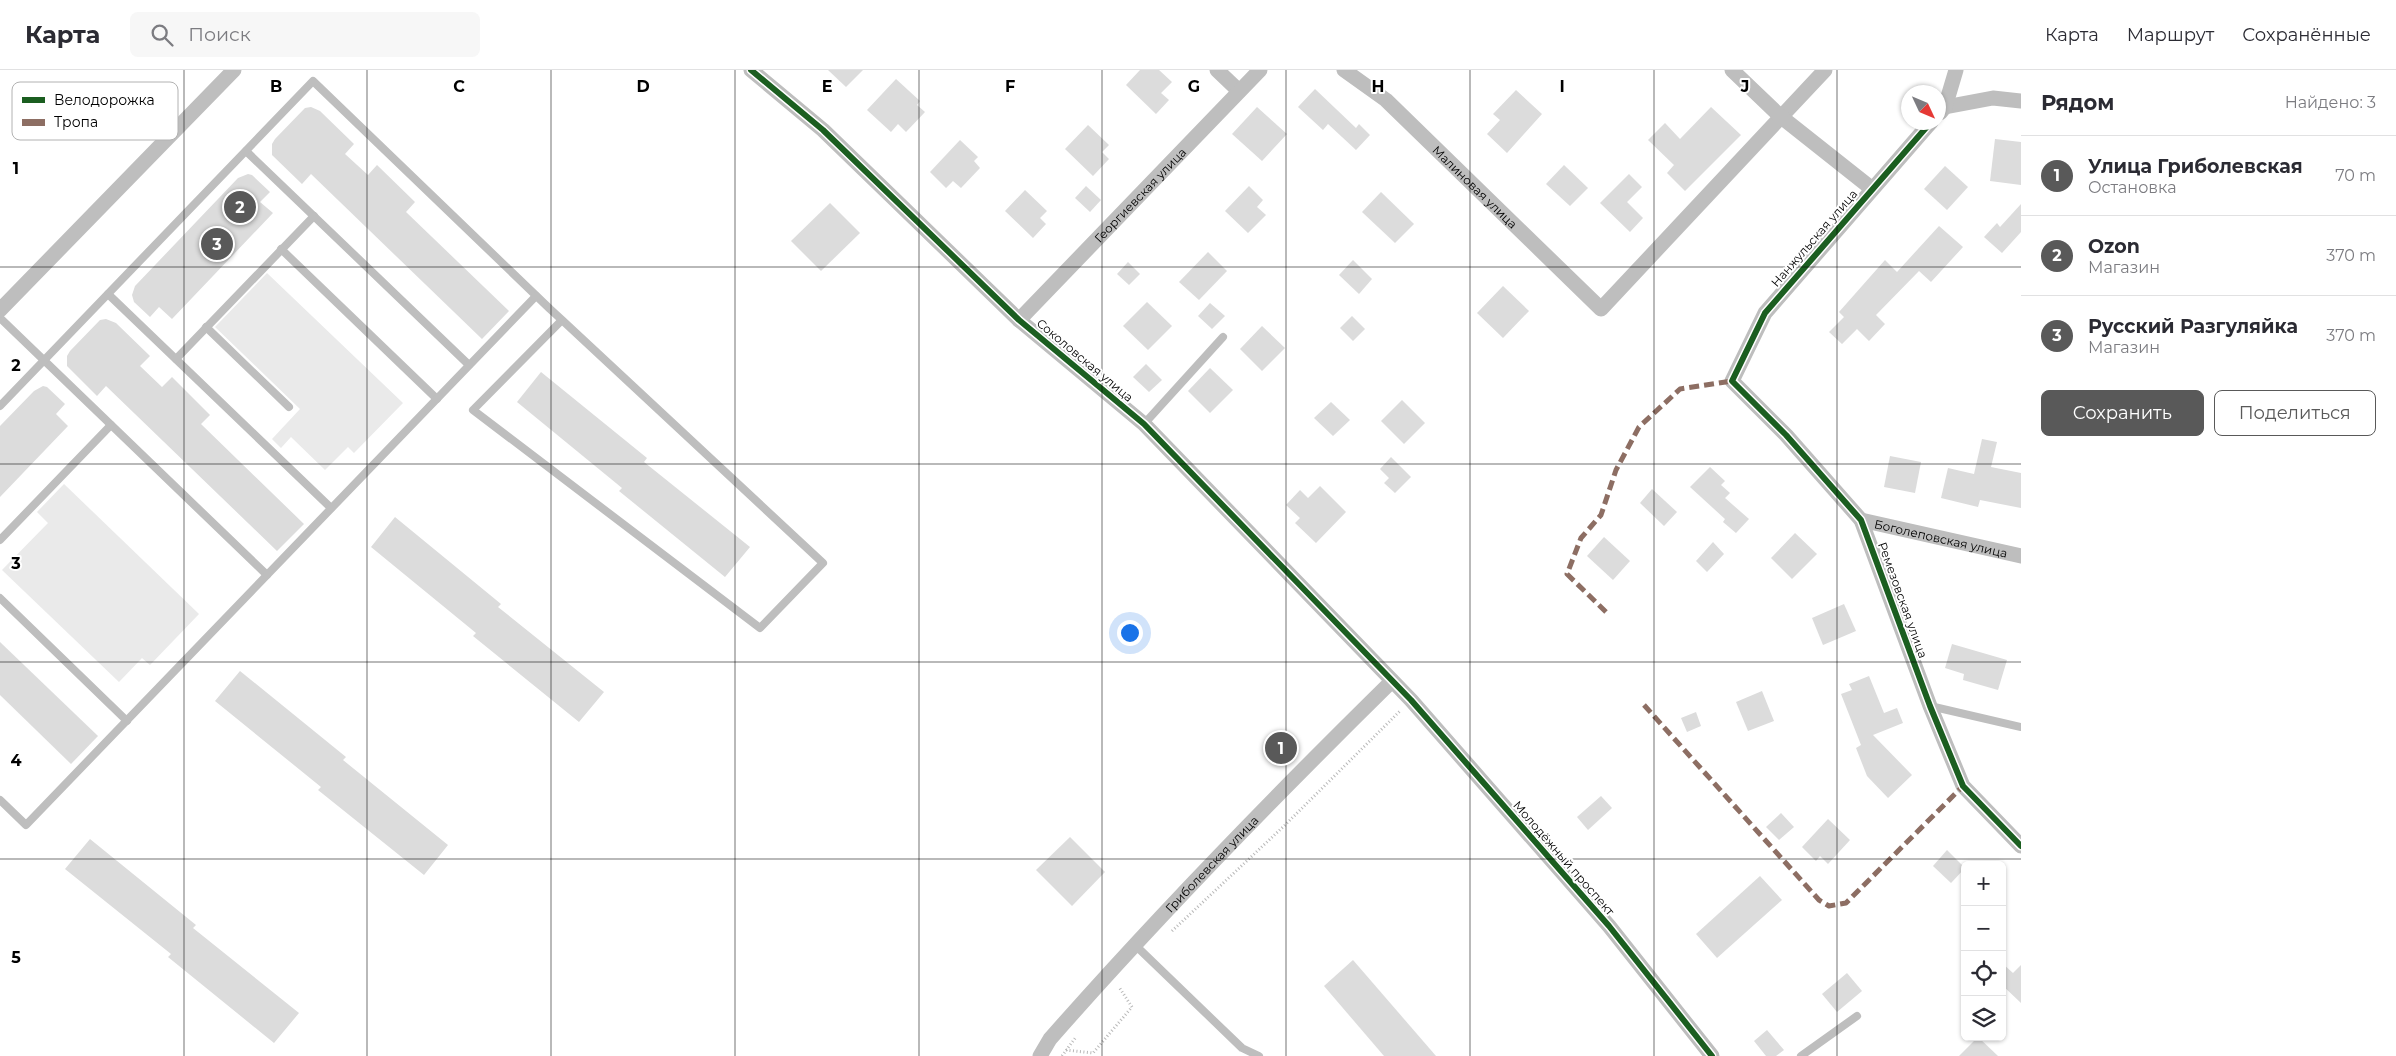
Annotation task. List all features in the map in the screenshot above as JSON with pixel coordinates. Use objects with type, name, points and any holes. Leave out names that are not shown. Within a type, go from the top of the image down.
[{"type":"street","points":[[178,127],[234,70]]},
{"type":"street","name":"Соколовская улица","points":[[751,70],[823,130],[1019,320],[1144,424],[1392,681]]},
{"type":"street","points":[[1217,70],[1239,91]]},
{"type":"street","name":"Георгиевская улица","points":[[1019,320],[1260,70]]},
{"type":"street","name":"Малиновая улица","points":[[1344,70],[1386,100],[1601,309],[1780,116]]},
{"type":"street","points":[[1732,70],[1780,116],[1872,188]]},
{"type":"street","points":[[1780,116],[1825,70]]},
{"type":"street","points":[[1946,99],[1956,70]]},
{"type":"street","points":[[1946,110],[1994,98],[2021,101]]},
{"type":"street","name":"Нанжульская улица","points":[[1732,381],[1765,313],[1924,130]]},
{"type":"street","points":[[0,310],[166,140]]},
{"type":"street","name":"Ремезовская улица","points":[[1732,381],[1786,435],[1861,520],[1930,706],[1964,786],[2021,846]]},
{"type":"street","name":"Боголеповская улица","points":[[1861,520],[2021,556]]},
{"type":"street","name":"Молодёжный проспект","points":[[1392,681],[1411,700],[1609,926],[1712,1056]]},
{"type":"street","name":"Гриболевская улица","points":[[1040,1056],[1050,1039],[1134,944],[1304,766],[1392,681]]},
{"type":"lane","points":[[0,406],[313,81],[536,296],[562,320],[823,563],[760,628],[473,410],[562,320]]},
{"type":"lane","points":[[246,151],[469,365]]},
{"type":"lane","points":[[176,359],[314,216]]},
{"type":"lane","points":[[282,249],[437,398]]},
{"type":"lane","points":[[108,294],[331,508]]},
{"type":"lane","points":[[0,800],[26,825],[536,296]]},
{"type":"lane","points":[[0,318],[267,575]]},
{"type":"lane","points":[[206,327],[289,406]]},
{"type":"lane","points":[[1144,424],[1224,337]]},
{"type":"lane","points":[[0,540],[111,425]]},
{"type":"lane","points":[[0,598],[127,720]]},
{"type":"lane","points":[[1930,706],[2021,727]]},
{"type":"lane","points":[[1134,944],[1242,1048],[1259,1056]]},
{"type":"lane","points":[[1801,1056],[1857,1016]]},
{"type":"path","points":[[1168,935],[1283,827],[1411,700]]},
{"type":"path","points":[[1113,993],[1124,980]]},
{"type":"path","points":[[1066,1050],[1093,1053],[1132,1007],[1118,986]]},
{"type":"path","points":[[1062,1056],[1077,1035]]},
{"type":"shaded area","points":[[267,273],[403,403],[354,453],[348,447],[325,470],[291,437],[281,448],[272,439],[300,409],[215,327]]},
{"type":"shaded area","points":[[64,484],[199,614],[150,665],[142,658],[119,682],[2,570],[48,523],[37,512]]},
{"type":"building","points":[[828,70],[863,70],[846,87]]},
{"type":"building","points":[[1140,70],[1159,70],[1172,82],[1161,93],[1169,100],[1156,114],[1126,85]]},
{"type":"building","points":[[896,79],[920,101],[917,105],[925,112],[906,132],[898,124],[891,132],[867,110]]},
{"type":"building","points":[[1315,89],[1356,128],[1359,124],[1370,135],[1356,150],[1328,124],[1323,130],[1298,107]]},
{"type":"building","points":[[1516,90],[1542,114],[1507,153],[1487,134],[1500,120],[1493,114]]},
{"type":"building","points":[[311,107],[320,111],[354,144],[345,154],[368,175],[377,165],[415,202],[406,212],[509,311],[482,339],[311,174],[302,184],[272,155],[272,144],[275,139],[305,108]]},
{"type":"building","points":[[1257,107],[1287,134],[1262,161],[1232,134]]},
{"type":"building","points":[[1711,107],[1741,135],[1685,191],[1667,173],[1674,165],[1648,140],[1665,123],[1680,139]]},
{"type":"building","points":[[1088,125],[1109,145],[1102,152],[1109,159],[1093,176],[1065,149]]},
{"type":"building","points":[[1995,139],[2021,142],[2021,185],[1990,181]]},
{"type":"building","points":[[960,140],[978,157],[974,161],[980,168],[961,188],[953,181],[946,188],[930,172]]},
{"type":"building","points":[[1564,165],[1588,188],[1570,206],[1546,184]]},
{"type":"building","points":[[1945,166],[1968,187],[1947,210],[1924,189]]},
{"type":"building","points":[[248,174],[252,175],[270,192],[260,202],[273,213],[172,319],[159,307],[150,317],[134,302],[132,295],[135,286],[238,178]]},
{"type":"building","points":[[1629,174],[1642,187],[1627,202],[1643,218],[1630,232],[1600,203]]},
{"type":"building","points":[[1086,186],[1101,200],[1090,212],[1075,198]]},
{"type":"building","points":[[1249,186],[1263,200],[1257,207],[1266,215],[1248,233],[1225,211]]},
{"type":"building","points":[[1025,190],[1047,211],[1040,218],[1046,224],[1033,238],[1005,211]]},
{"type":"building","points":[[1381,192],[1414,224],[1395,243],[1362,212]]},
{"type":"building","points":[[830,203],[860,233],[821,271],[791,241]]},
{"type":"building","points":[[2021,204],[2021,232],[2002,253],[1984,237],[1997,223],[2000,227]]},
{"type":"building","points":[[1939,226],[1963,247],[1931,282],[1919,271],[1876,315],[1885,324],[1869,341],[1857,329],[1842,344],[1829,332],[1844,317],[1839,312],[1885,260],[1897,272]]},
{"type":"building","points":[[1208,252],[1227,271],[1199,300],[1179,282]]},
{"type":"building","points":[[1353,260],[1372,279],[1359,294],[1339,275]]},
{"type":"building","points":[[1128,262],[1140,274],[1129,285],[1117,274]]},
{"type":"building","points":[[1503,286],[1529,311],[1503,338],[1477,313]]},
{"type":"building","points":[[1147,302],[1172,326],[1148,350],[1123,326]]},
{"type":"building","points":[[1210,303],[1225,316],[1212,329],[1198,316]]},
{"type":"building","points":[[1352,316],[1365,329],[1353,341],[1340,328]]},
{"type":"building","points":[[106,319],[116,323],[150,356],[140,366],[162,387],[172,377],[210,415],[201,424],[304,524],[277,551],[106,386],[97,396],[67,366],[67,356],[70,351],[100,320]]},
{"type":"building","points":[[1262,326],[1285,348],[1262,371],[1240,349]]},
{"type":"building","points":[[1146,364],[1162,380],[1149,392],[1133,377]]},
{"type":"building","points":[[1210,368],[1233,390],[1210,413],[1188,391]]},
{"type":"building","points":[[541,372],[647,458],[644,462],[750,547],[725,577],[619,491],[622,488],[517,402]]},
{"type":"building","points":[[43,386],[47,387],[65,404],[56,414],[68,426],[0,497],[0,426],[34,391]]},
{"type":"building","points":[[1402,400],[1425,423],[1404,444],[1381,421]]},
{"type":"building","points":[[1331,402],[1350,420],[1333,436],[1314,418]]},
{"type":"building","points":[[1982,439],[1997,442],[1991,467],[2021,473],[2021,508],[1980,500],[1978,507],[1941,498],[1948,468],[1974,474]]},
{"type":"building","points":[[1890,456],[1921,462],[1915,493],[1884,487]]},
{"type":"building","points":[[1391,457],[1411,477],[1395,493],[1384,483],[1389,478],[1380,469]]},
{"type":"building","points":[[1710,467],[1725,481],[1721,485],[1730,493],[1725,498],[1749,519],[1736,533],[1723,522],[1725,519],[1690,487]]},
{"type":"building","points":[[1320,486],[1346,512],[1316,543],[1295,523],[1300,518],[1286,505],[1300,490],[1308,498]]},
{"type":"building","points":[[1652,489],[1677,512],[1664,526],[1640,503]]},
{"type":"building","points":[[395,517],[501,604],[498,607],[604,692],[579,722],[473,636],[476,633],[371,547]]},
{"type":"building","points":[[1795,533],[1817,554],[1792,579],[1771,558]]},
{"type":"building","points":[[1604,537],[1630,561],[1613,580],[1587,556]]},
{"type":"building","points":[[1713,542],[1724,554],[1707,572],[1696,561]]},
{"type":"building","points":[[1844,604],[1856,631],[1823,645],[1812,618]]},
{"type":"building","points":[[0,642],[98,736],[71,764],[0,695]]},
{"type":"building","points":[[1952,644],[2007,660],[1998,690],[1963,680],[1964,674],[1945,668]]},
{"type":"building","points":[[240,671],[346,757],[343,760],[448,845],[424,875],[318,790],[321,787],[215,701]]},
{"type":"building","points":[[1869,676],[1884,713],[1897,708],[1903,723],[1873,735],[1912,775],[1888,798],[1867,776],[1856,748],[1861,745],[1841,694],[1852,690],[1849,684]]},
{"type":"building","points":[[1762,691],[1774,721],[1748,731],[1736,702]]},
{"type":"building","points":[[1696,712],[1701,726],[1687,732],[1681,718]]},
{"type":"building","points":[[1601,796],[1612,808],[1588,830],[1577,817]]},
{"type":"building","points":[[1781,813],[1794,827],[1779,840],[1766,827]]},
{"type":"building","points":[[1828,819],[1850,840],[1828,864],[1820,856],[1816,861],[1802,847]]},
{"type":"building","points":[[1070,837],[1105,872],[1072,906],[1036,870]]},
{"type":"building","points":[[90,839],[196,925],[193,928],[299,1013],[274,1043],[168,957],[171,954],[65,869]]},
{"type":"building","points":[[1947,850],[1961,864],[1961,872],[1951,883],[1933,866]]},
{"type":"building","points":[[1760,876],[1782,900],[1717,958],[1696,934]]},
{"type":"building","points":[[1353,960],[1436,1056],[1384,1056],[1324,986]]},
{"type":"building","points":[[2021,965],[2021,1003],[2006,989],[2006,967],[2013,973]]},
{"type":"building","points":[[1847,973],[1862,991],[1837,1012],[1822,994]]},
{"type":"building","points":[[1767,1030],[1784,1050],[1776,1056],[1766,1056],[1754,1041]]},
{"type":"building","points":[[1974,1041],[1982,1041],[1998,1056],[1959,1056]]},
{"type":"marked path","points":[[1606,612],[1567,574],[1581,538],[1601,515],[1616,470],[1639,427],[1680,389],[1732,381]]},
{"type":"marked path","points":[[1644,705],[1819,900],[1829,906],[1846,903],[1963,786]]},
{"type":"cycle path","points":[[751,70],[823,130],[1019,320],[1144,424],[1411,700],[1609,926],[1712,1056]]},
{"type":"cycle path","points":[[1924,130],[1765,313],[1732,381],[1786,435],[1861,520],[1930,706],[1963,786],[2021,846]]},
{"type":"place","name":"Ozon","points":[[240,207]]},
{"type":"place","name":"Русский Разгуляйка","points":[[217,244]]},
{"type":"place","name":"Улица Гриболевская","points":[[1281,748]]}]
